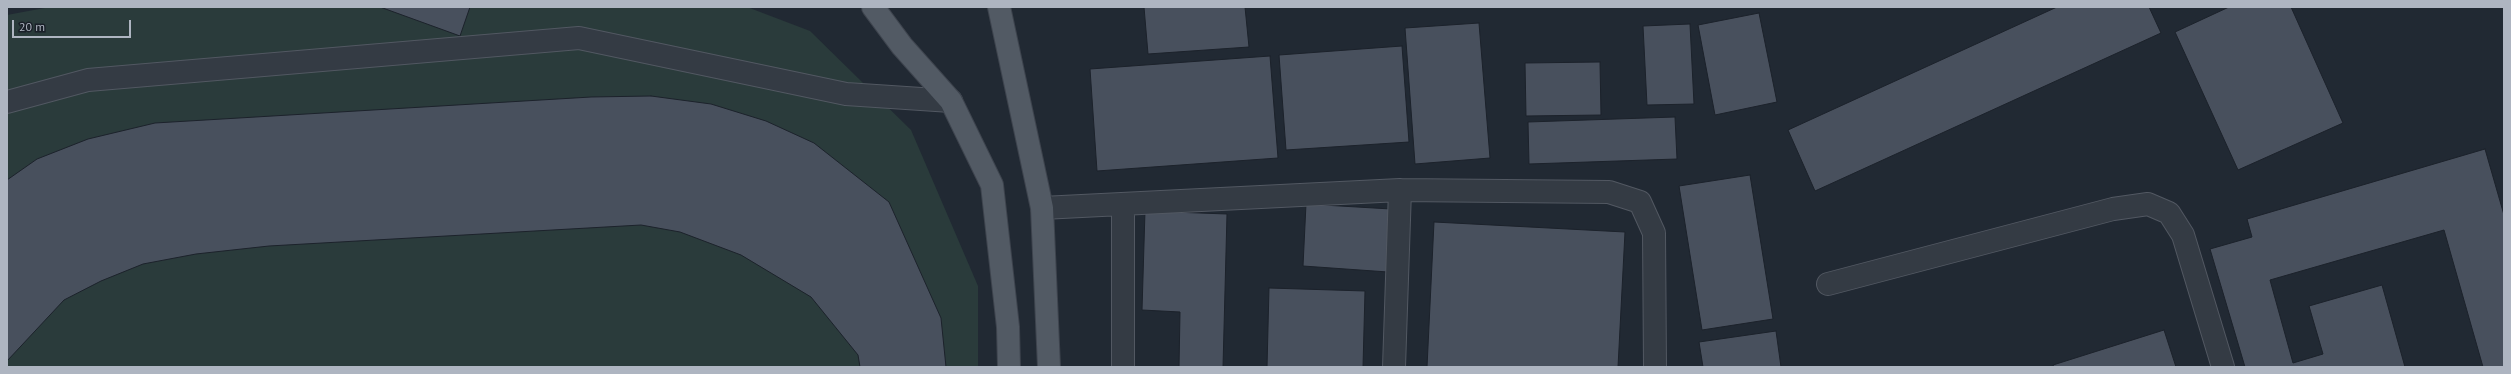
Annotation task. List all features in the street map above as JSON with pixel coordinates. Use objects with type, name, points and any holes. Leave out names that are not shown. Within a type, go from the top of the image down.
[{"type":"main road","points":[[873,7],[902,46],[951,101],[992,185],[1008,327],[1009,367]]},
{"type":"main road","points":[[999,7],[1042,208],[1048,367]]},
{"type":"street","points":[[7,102],[88,80],[579,38],[846,94],[951,101]]},
{"type":"street","points":[[1042,208],[1400,190],[1609,192],[1640,202],[1654,233],[1655,367]]},
{"type":"street","points":[[1394,367],[1400,190]]},
{"type":"street","points":[[1828,284],[2113,209],[2148,204],[2169,214],[2183,235],[2223,367]]},
{"type":"street","points":[[1123,205],[1123,367]]},
{"type":"shaded area","points":[[50,7],[747,7],[810,31],[911,130],[978,286],[978,367],[7,367],[7,15]]},
{"type":"building","points":[[380,7],[470,7],[460,36]]},
{"type":"building","points":[[1144,7],[1245,7],[1249,47],[1148,54]]},
{"type":"building","points":[[2057,7],[2149,7],[2161,33],[1815,191],[1788,130]]},
{"type":"building","points":[[2229,7],[2291,7],[2343,123],[2238,170],[2175,32]]},
{"type":"building","points":[[1759,13],[1777,102],[1715,115],[1698,25]]},
{"type":"building","points":[[1479,23],[1490,158],[1415,164],[1405,28]]},
{"type":"building","points":[[1690,24],[1694,104],[1647,105],[1643,26]]},
{"type":"building","points":[[1402,46],[1409,142],[1286,150],[1279,55]]},
{"type":"building","points":[[1270,56],[1278,158],[1097,171],[1090,69]]},
{"type":"building","points":[[1600,62],[1601,115],[1526,116],[1525,63]]},
{"type":"building","points":[[651,96],[711,104],[766,121],[814,143],[889,202],[941,318],[946,367],[860,367],[858,355],[811,297],[741,255],[680,232],[641,225],[269,246],[196,254],[143,264],[101,281],[64,300],[7,361],[7,180],[37,159],[88,139],[155,123],[591,97]]},
{"type":"building","points":[[1675,117],[1677,159],[1529,164],[1528,122]]},
{"type":"building","points":[[2485,149],[2504,215],[2504,367],[2483,367],[2444,230],[2270,280],[2293,363],[2323,354],[2309,306],[2382,285],[2405,367],[2245,367],[2210,249],[2252,237],[2247,219]]},
{"type":"building","points":[[1750,175],[1773,319],[1702,330],[1679,186]]},
{"type":"building","points":[[1306,204],[1391,209],[1388,272],[1303,266]]},
{"type":"building","points":[[1145,211],[1227,214],[1223,367],[1179,367],[1180,312],[1142,310]]},
{"type":"building","points":[[1434,222],[1625,232],[1618,367],[1427,367]]},
{"type":"building","points":[[1269,288],[1365,291],[1363,367],[1267,367]]},
{"type":"building","points":[[2164,330],[2176,367],[2054,367],[2053,365]]},
{"type":"building","points":[[1776,331],[1781,367],[1703,367],[1699,342]]}]
